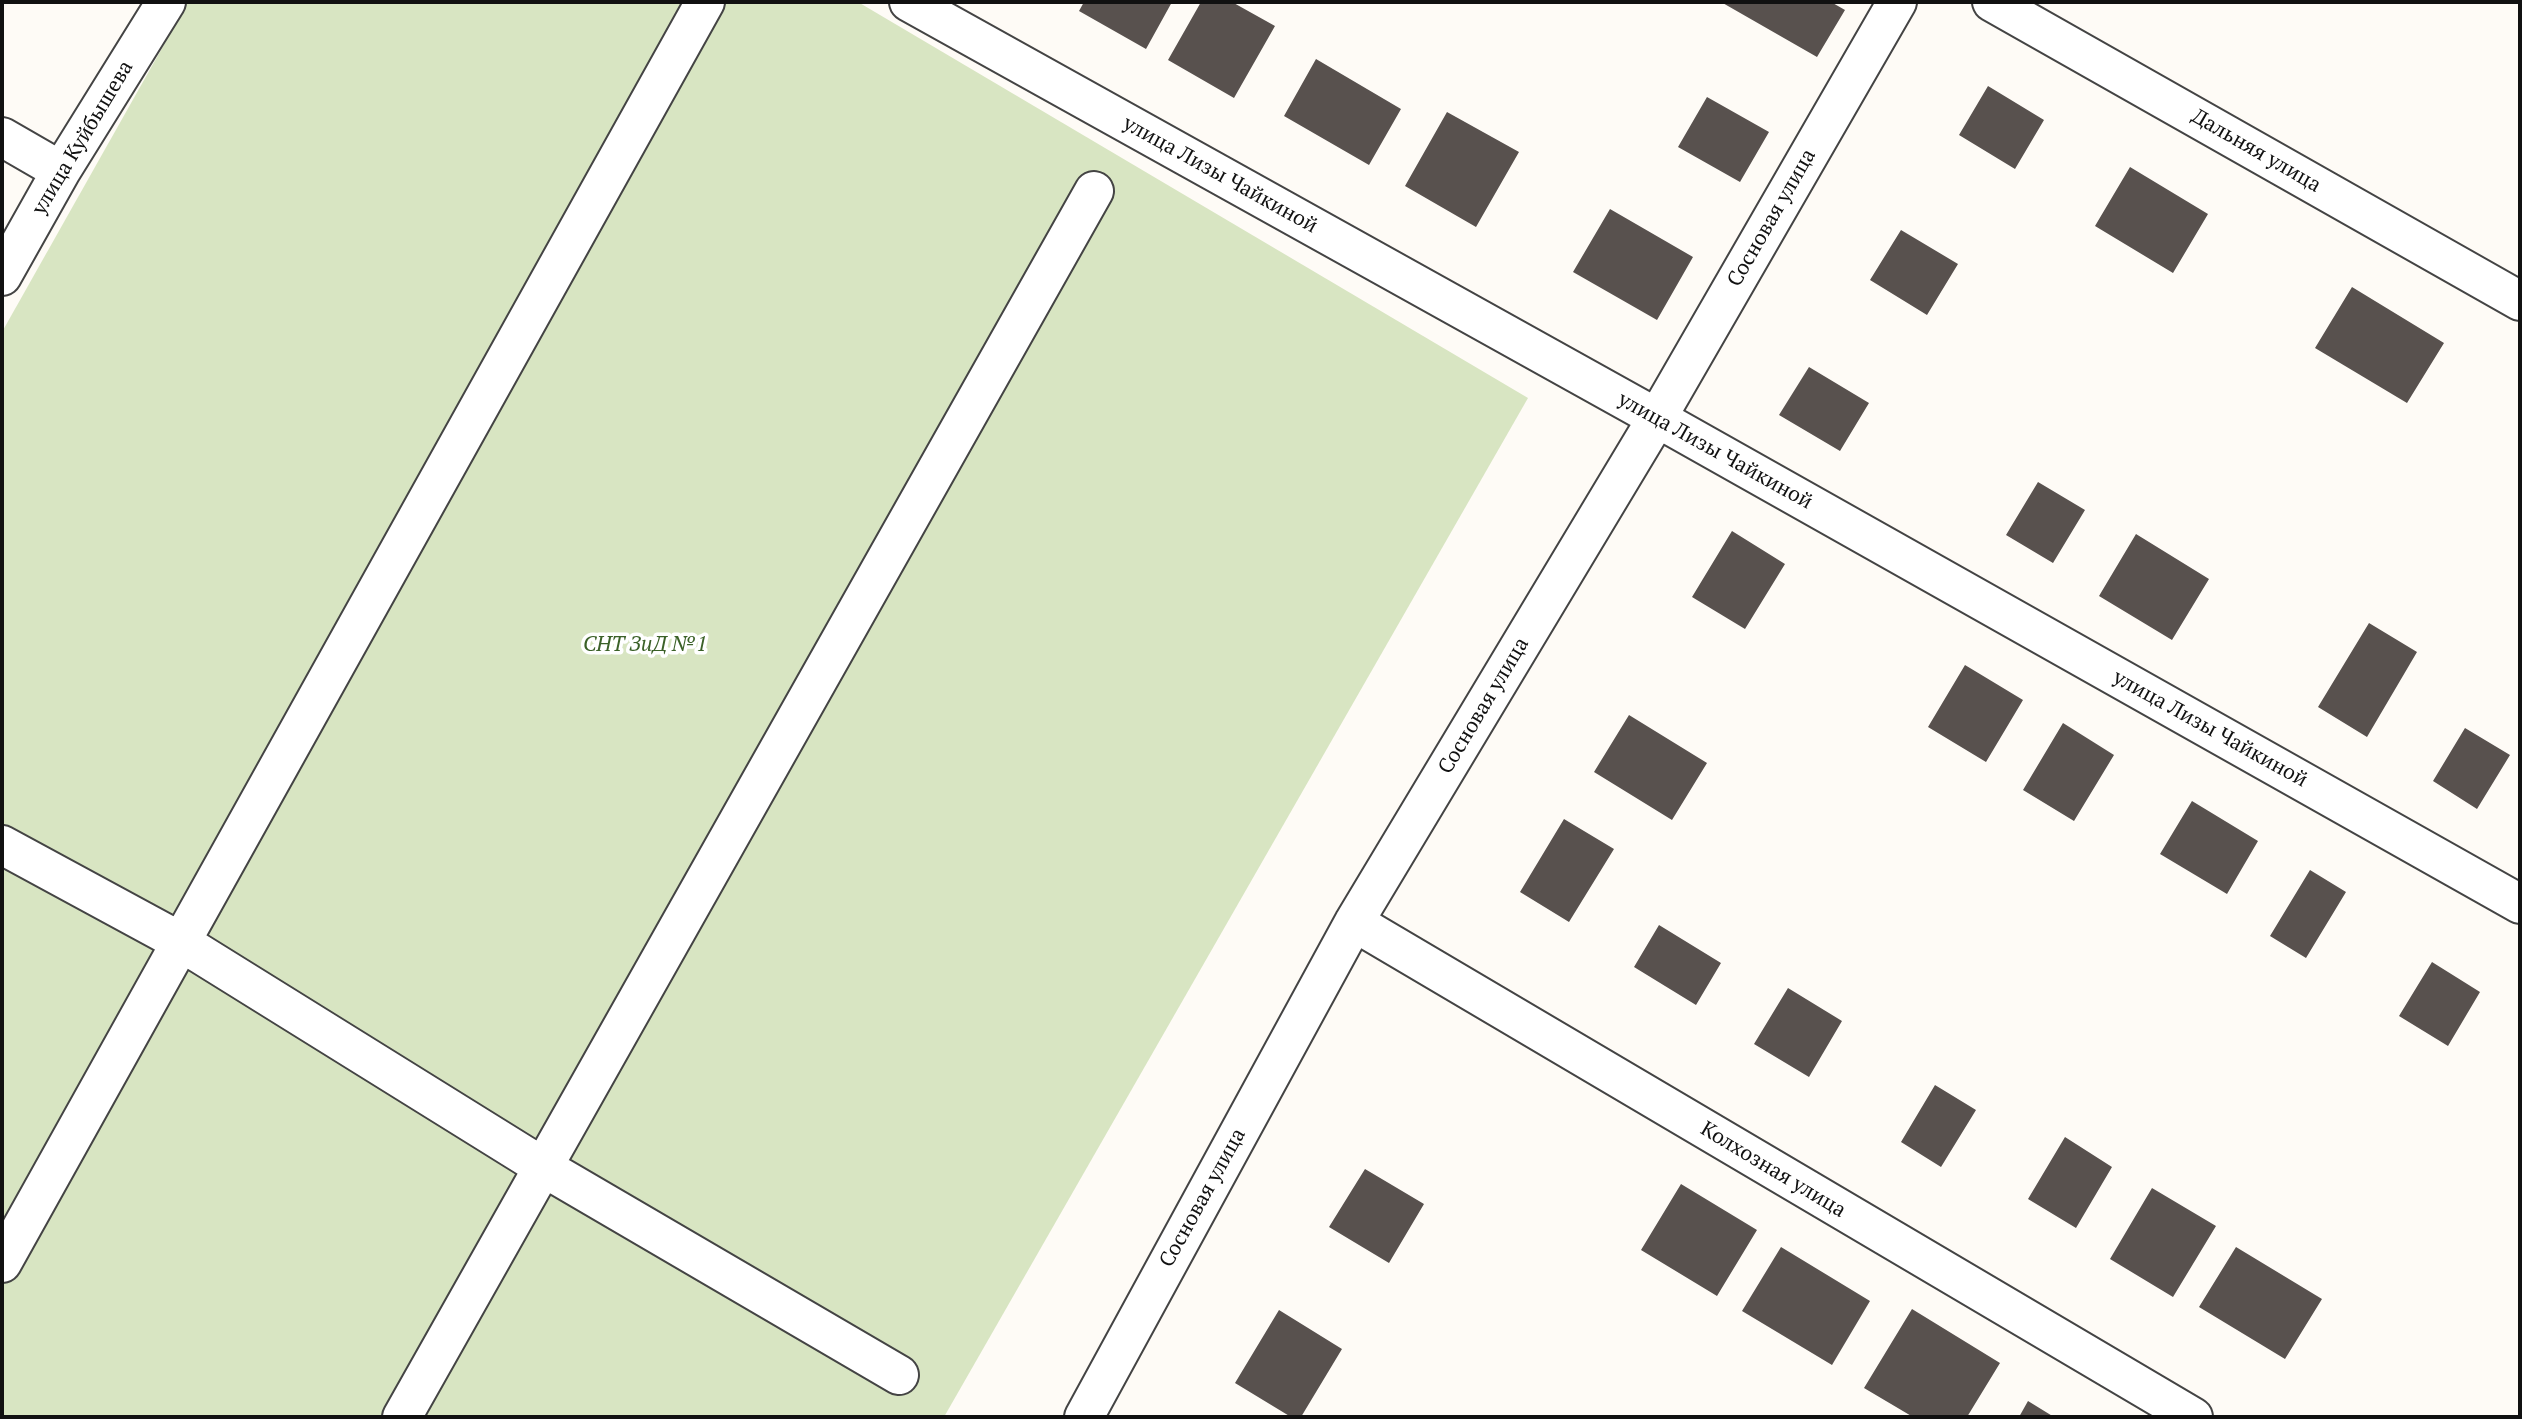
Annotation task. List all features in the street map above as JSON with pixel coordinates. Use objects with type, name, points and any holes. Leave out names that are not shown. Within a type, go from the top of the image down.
[{"type":"street","name":"улица Куйбышева","points":[[2,276],[61,171],[166,2]]},
{"type":"street","points":[[2,1263],[705,2]]},
{"type":"street","name":"улица Лизы Чайкиной","points":[[909,2],[1657,418],[2520,904]]},
{"type":"street","name":"Сосновая улица","points":[[1084,1417],[1354,922],[1657,418],[1897,2]]},
{"type":"street","name":"Дальняя улица","points":[[1992,2],[2520,301]]},
{"type":"street","points":[[2,137],[61,171]]},
{"type":"street","points":[[402,1417],[1094,191]]},
{"type":"street","points":[[2,845],[181,942],[543,1167],[899,1375]]},
{"type":"street","name":"Колхозная улица","points":[[1354,922],[2193,1417]]},
{"type":"green space","name":"СНТ ЗиД №1","points":[[188,2],[858,2],[1528,398],[944,1417],[2,1417],[2,332]]},
{"type":"building","points":[[1084,2],[1172,2],[1146,49],[1079,11]]},
{"type":"building","points":[[1201,2],[1232,2],[1275,26],[1234,98],[1168,60]]},
{"type":"building","points":[[1721,2],[1831,2],[1845,10],[1817,57]]},
{"type":"building","points":[[1316,59],[1401,109],[1369,165],[1284,116]]},
{"type":"building","points":[[1988,86],[2044,120],[2015,169],[1959,135]]},
{"type":"building","points":[[1707,97],[1769,132],[1740,182],[1678,147]]},
{"type":"building","points":[[1447,112],[1519,152],[1476,227],[1405,186]]},
{"type":"building","points":[[2130,167],[2208,214],[2173,273],[2095,226]]},
{"type":"building","points":[[1610,209],[1693,257],[1657,320],[1573,272]]},
{"type":"building","points":[[1901,230],[1958,264],[1927,315],[1870,280]]},
{"type":"building","points":[[2352,287],[2444,343],[2407,403],[2315,348]]},
{"type":"building","points":[[1809,367],[1869,403],[1840,451],[1779,415]]},
{"type":"building","points":[[2038,482],[2085,510],[2053,563],[2006,535]]},
{"type":"building","points":[[1732,531],[1785,564],[1745,629],[1692,597]]},
{"type":"building","points":[[2136,534],[2209,579],[2172,640],[2099,596]]},
{"type":"building","points":[[2369,623],[2417,652],[2367,737],[2318,707]]},
{"type":"building","points":[[1965,665],[2023,700],[1986,762],[1928,727]]},
{"type":"building","points":[[1629,715],[1707,763],[1672,820],[1594,772]]},
{"type":"building","points":[[2063,723],[2114,755],[2074,821],[2023,790]]},
{"type":"building","points":[[2465,728],[2510,755],[2477,809],[2433,781]]},
{"type":"building","points":[[2192,801],[2258,841],[2227,894],[2160,854]]},
{"type":"building","points":[[1564,819],[1614,849],[1569,922],[1520,892]]},
{"type":"building","points":[[2310,870],[2346,892],[2306,958],[2270,936]]},
{"type":"building","points":[[1659,925],[1721,963],[1696,1005],[1634,967]]},
{"type":"building","points":[[2432,962],[2480,992],[2448,1046],[2399,1016]]},
{"type":"building","points":[[1788,988],[1842,1021],[1809,1077],[1754,1044]]},
{"type":"building","points":[[1935,1085],[1976,1110],[1941,1167],[1901,1142]]},
{"type":"building","points":[[2065,1137],[2112,1167],[2076,1228],[2028,1199]]},
{"type":"building","points":[[1365,1169],[1424,1204],[1389,1263],[1329,1227]]},
{"type":"building","points":[[1681,1184],[1757,1230],[1717,1296],[1641,1250]]},
{"type":"building","points":[[2152,1188],[2216,1226],[2173,1297],[2110,1259]]},
{"type":"building","points":[[1781,1247],[1870,1301],[1832,1365],[1742,1311]]},
{"type":"building","points":[[2236,1247],[2322,1299],[2285,1359],[2199,1307]]},
{"type":"building","points":[[1912,1309],[2000,1363],[1967,1417],[1913,1417],[1864,1388]]},
{"type":"building","points":[[1279,1310],[1342,1349],[1301,1417],[1291,1417],[1235,1383]]},
{"type":"building","points":[[2028,1401],[2054,1417],[2019,1417]]}]
